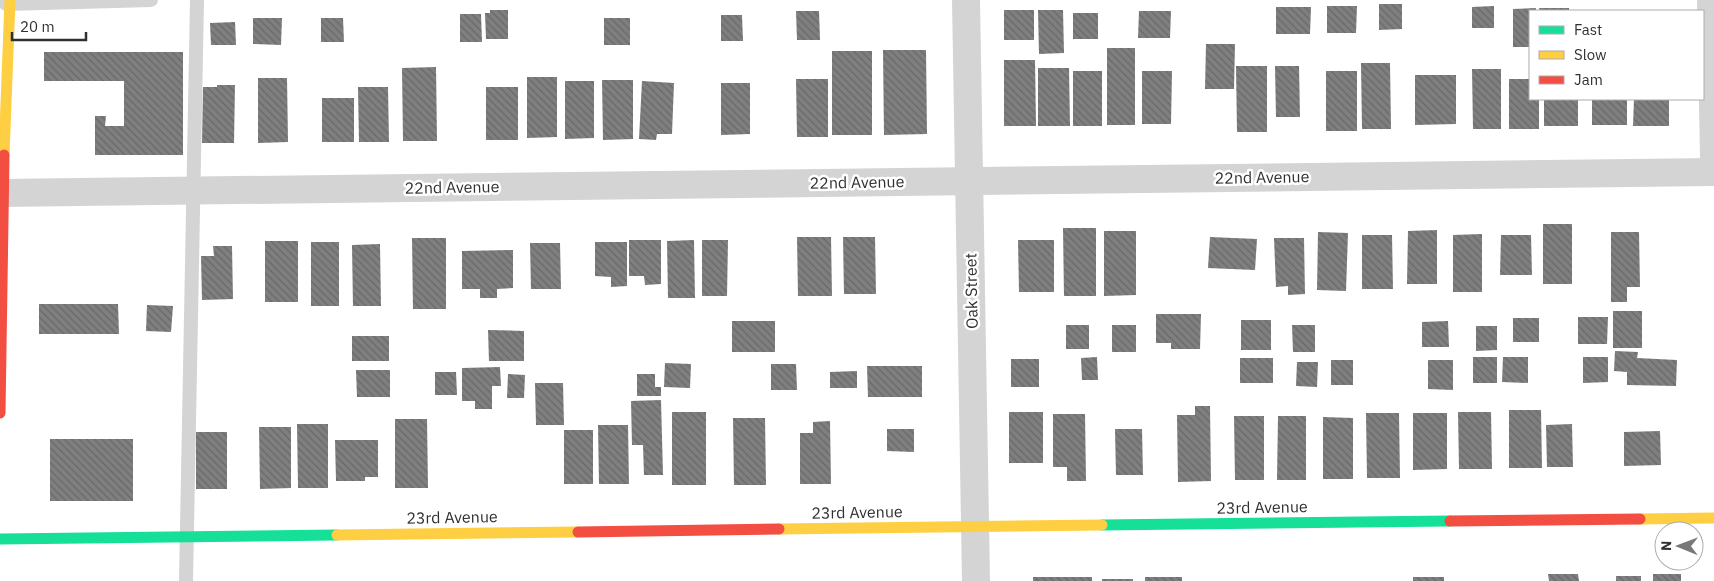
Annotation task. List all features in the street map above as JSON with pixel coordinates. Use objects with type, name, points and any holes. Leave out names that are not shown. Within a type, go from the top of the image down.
[{"type":"street","name":"Oak Street","points":[[966,0],[976,581]]},
{"type":"street","points":[[1711,0],[1714,157]]},
{"type":"street","points":[[0,413],[1,193],[6,3]]},
{"type":"street","name":"22nd Avenue","points":[[1,193],[1714,172]]},
{"type":"street","name":"23rd Avenue","points":[[0,540],[1714,518]]},
{"type":"lane","points":[[6,3],[150,0]]},
{"type":"lane","points":[[186,581],[197,0]]},
{"type":"building","points":[[1379,4],[1402,4],[1402,29],[1379,30]]},
{"type":"building","points":[[1327,6],[1357,6],[1356,33],[1327,33]]},
{"type":"building","points":[[1494,6],[1494,28],[1472,28],[1472,7]]},
{"type":"building","points":[[1276,7],[1311,7],[1310,34],[1276,34]]},
{"type":"building","points":[[1536,8],[1536,10],[1529,10],[1529,47],[1513,47],[1513,9]]},
{"type":"building","points":[[1539,8],[1569,8],[1569,10],[1540,10]]},
{"type":"building","points":[[490,10],[508,10],[508,39],[486,39],[485,13],[490,13]]},
{"type":"building","points":[[1004,10],[1034,10],[1034,40],[1004,40]]},
{"type":"building","points":[[1038,10],[1063,10],[1064,53],[1039,54]]},
{"type":"building","points":[[796,11],[819,11],[820,40],[797,40]]},
{"type":"building","points":[[1139,11],[1171,11],[1170,38],[1138,38]]},
{"type":"building","points":[[1073,13],[1098,13],[1098,39],[1073,39]]},
{"type":"building","points":[[460,14],[481,14],[482,42],[460,42]]},
{"type":"building","points":[[721,15],[742,15],[743,41],[721,41]]},
{"type":"building","points":[[253,18],[282,18],[281,45],[253,44]]},
{"type":"building","points":[[321,18],[343,18],[344,42],[321,42]]},
{"type":"building","points":[[604,18],[630,18],[630,45],[604,45]]},
{"type":"building","points":[[235,22],[236,45],[211,45],[210,23]]},
{"type":"building","points":[[1206,44],[1235,44],[1234,89],[1205,89]]},
{"type":"building","points":[[1107,48],[1135,48],[1135,125],[1107,125]]},
{"type":"building","points":[[883,50],[926,50],[927,134],[884,135]]},
{"type":"building","points":[[832,51],[872,51],[872,135],[832,135]]},
{"type":"building","points":[[44,52],[183,52],[183,155],[95,155],[95,116],[106,116],[105,126],[124,126],[124,81],[44,81]]},
{"type":"building","points":[[1004,60],[1035,60],[1036,126],[1004,126]]},
{"type":"building","points":[[1361,63],[1390,63],[1391,129],[1362,129]]},
{"type":"building","points":[[1236,66],[1267,66],[1267,132],[1237,132]]},
{"type":"building","points":[[1275,66],[1299,66],[1300,117],[1276,117]]},
{"type":"building","points":[[436,67],[437,141],[403,141],[402,68]]},
{"type":"building","points":[[1038,68],[1069,68],[1070,126],[1038,126]]},
{"type":"building","points":[[1472,69],[1501,69],[1501,129],[1473,129]]},
{"type":"building","points":[[1073,71],[1102,71],[1102,126],[1073,126]]},
{"type":"building","points":[[1142,71],[1172,71],[1171,124],[1142,124]]},
{"type":"building","points":[[1326,71],[1357,71],[1357,131],[1326,131]]},
{"type":"building","points":[[1415,75],[1456,75],[1456,124],[1415,125]]},
{"type":"building","points":[[527,77],[557,77],[557,137],[527,138]]},
{"type":"building","points":[[258,78],[287,78],[288,142],[258,143]]},
{"type":"building","points":[[796,79],[828,79],[828,137],[797,137]]},
{"type":"building","points":[[1509,79],[1529,79],[1529,100],[1539,100],[1539,129],[1509,129]]},
{"type":"building","points":[[602,80],[633,80],[633,139],[603,140]]},
{"type":"building","points":[[565,81],[594,81],[594,138],[565,139]]},
{"type":"building","points":[[642,81],[674,83],[672,134],[657,134],[656,140],[639,139]]},
{"type":"building","points":[[721,83],[750,83],[750,134],[721,135]]},
{"type":"building","points":[[217,85],[235,85],[234,143],[202,143],[203,87],[217,87]]},
{"type":"building","points":[[358,87],[388,87],[389,142],[359,142]]},
{"type":"building","points":[[486,87],[518,87],[518,140],[486,140]]},
{"type":"building","points":[[322,98],[354,98],[354,142],[322,142]]},
{"type":"building","points":[[1544,100],[1578,100],[1578,126],[1544,126]]},
{"type":"building","points":[[1592,100],[1627,100],[1627,125],[1592,125]]},
{"type":"building","points":[[1634,100],[1669,100],[1669,126],[1633,126]]},
{"type":"building","points":[[1543,224],[1572,224],[1572,284],[1543,284]]},
{"type":"building","points":[[1063,228],[1096,228],[1096,296],[1064,296]]},
{"type":"building","points":[[1437,230],[1437,284],[1407,284],[1408,231]]},
{"type":"building","points":[[1104,231],[1136,231],[1136,295],[1104,296]]},
{"type":"building","points":[[1318,232],[1348,233],[1346,291],[1317,290]]},
{"type":"building","points":[[1611,232],[1639,232],[1640,287],[1627,287],[1627,302],[1611,302]]},
{"type":"building","points":[[1482,234],[1482,292],[1453,292],[1453,235]]},
{"type":"building","points":[[1362,235],[1392,235],[1393,289],[1362,289]]},
{"type":"building","points":[[1501,235],[1531,235],[1532,275],[1500,275]]},
{"type":"building","points":[[797,237],[831,237],[832,296],[798,296]]},
{"type":"building","points":[[843,237],[875,237],[876,294],[844,294]]},
{"type":"building","points":[[1210,237],[1257,239],[1255,270],[1208,268]]},
{"type":"building","points":[[412,238],[446,238],[446,309],[413,309]]},
{"type":"building","points":[[1274,238],[1304,238],[1305,294],[1288,295],[1288,286],[1276,287]]},
{"type":"building","points":[[629,240],[661,240],[661,284],[645,285],[644,276],[629,276]]},
{"type":"building","points":[[694,240],[695,298],[668,298],[667,241]]},
{"type":"building","points":[[702,240],[728,240],[727,296],[702,296]]},
{"type":"building","points":[[1018,240],[1054,240],[1054,292],[1019,292]]},
{"type":"building","points":[[265,241],[298,241],[298,302],[265,302]]},
{"type":"building","points":[[311,242],[339,242],[339,306],[311,306]]},
{"type":"building","points":[[595,242],[627,242],[627,286],[611,287],[611,277],[595,276]]},
{"type":"building","points":[[530,243],[560,243],[561,289],[531,289]]},
{"type":"building","points":[[380,244],[381,306],[353,306],[352,245]]},
{"type":"building","points":[[213,246],[232,246],[233,299],[202,300],[201,256],[214,256]]},
{"type":"building","points":[[513,250],[513,288],[497,289],[497,298],[480,298],[480,289],[462,289],[462,251]]},
{"type":"building","points":[[39,304],[118,304],[119,334],[39,334]]},
{"type":"building","points":[[147,305],[173,306],[171,332],[146,331]]},
{"type":"building","points":[[1613,311],[1642,311],[1642,348],[1613,348]]},
{"type":"building","points":[[1156,314],[1201,314],[1200,349],[1171,349],[1171,343],[1156,343]]},
{"type":"building","points":[[1578,317],[1608,317],[1607,344],[1578,344]]},
{"type":"building","points":[[1513,318],[1539,318],[1539,342],[1513,342]]},
{"type":"building","points":[[1241,320],[1271,320],[1271,350],[1241,350]]},
{"type":"building","points":[[732,321],[775,321],[775,352],[732,352]]},
{"type":"building","points":[[1448,321],[1449,347],[1422,347],[1422,322]]},
{"type":"building","points":[[1066,325],[1089,325],[1089,349],[1066,349]]},
{"type":"building","points":[[1112,325],[1136,325],[1136,352],[1112,352]]},
{"type":"building","points":[[1292,325],[1315,325],[1315,352],[1293,352]]},
{"type":"building","points":[[1476,326],[1497,326],[1497,350],[1476,351]]},
{"type":"building","points":[[488,330],[524,331],[524,361],[489,361]]},
{"type":"building","points":[[352,336],[389,336],[389,361],[352,361]]},
{"type":"building","points":[[1615,351],[1638,352],[1637,358],[1677,360],[1676,386],[1627,385],[1627,372],[1614,371]]},
{"type":"building","points":[[1097,357],[1098,380],[1082,380],[1081,358]]},
{"type":"building","points":[[1473,357],[1497,357],[1497,383],[1473,383]]},
{"type":"building","points":[[1503,357],[1528,357],[1528,383],[1502,382]]},
{"type":"building","points":[[1583,357],[1608,357],[1608,382],[1583,383]]},
{"type":"building","points":[[1240,358],[1273,358],[1273,383],[1240,383]]},
{"type":"building","points":[[1011,359],[1039,359],[1039,387],[1011,387]]},
{"type":"building","points":[[1331,360],[1353,360],[1353,385],[1331,385]]},
{"type":"building","points":[[1428,360],[1453,360],[1453,390],[1428,389]]},
{"type":"building","points":[[1297,362],[1318,362],[1317,387],[1296,386]]},
{"type":"building","points":[[665,363],[691,364],[690,388],[664,387]]},
{"type":"building","points":[[771,364],[796,364],[797,390],[771,390]]},
{"type":"building","points":[[867,366],[922,366],[922,397],[868,397]]},
{"type":"building","points":[[500,367],[501,386],[492,386],[492,409],[475,409],[475,401],[462,401],[462,368]]},
{"type":"building","points":[[356,370],[390,370],[390,397],[357,397]]},
{"type":"building","points":[[857,371],[857,388],[830,388],[830,372]]},
{"type":"building","points":[[435,372],[456,372],[457,395],[435,395]]},
{"type":"building","points":[[508,374],[525,375],[524,398],[507,398]]},
{"type":"building","points":[[637,374],[655,374],[655,387],[661,387],[661,396],[637,396]]},
{"type":"building","points":[[535,383],[563,383],[564,425],[536,425]]},
{"type":"building","points":[[661,400],[663,475],[644,475],[643,445],[632,445],[631,401]]},
{"type":"building","points":[[1195,406],[1210,406],[1211,481],[1178,482],[1177,415],[1195,415]]},
{"type":"building","points":[[1509,410],[1541,410],[1542,468],[1509,468]]},
{"type":"building","points":[[672,412],[706,412],[706,485],[672,485]]},
{"type":"building","points":[[1009,412],[1043,412],[1043,463],[1009,463]]},
{"type":"building","points":[[1458,412],[1491,412],[1492,469],[1459,469]]},
{"type":"building","points":[[1366,413],[1399,413],[1400,478],[1367,478]]},
{"type":"building","points":[[1413,413],[1447,413],[1447,469],[1413,470]]},
{"type":"building","points":[[1053,414],[1085,414],[1086,481],[1067,481],[1067,467],[1053,467]]},
{"type":"building","points":[[1234,416],[1264,416],[1264,480],[1235,480]]},
{"type":"building","points":[[1278,416],[1306,416],[1306,480],[1277,480]]},
{"type":"building","points":[[1323,417],[1353,418],[1353,479],[1323,479]]},
{"type":"building","points":[[733,418],[765,418],[766,485],[734,485]]},
{"type":"building","points":[[395,419],[427,419],[428,488],[395,488]]},
{"type":"building","points":[[830,421],[831,484],[800,484],[800,433],[813,433],[813,422]]},
{"type":"building","points":[[297,424],[328,424],[328,488],[298,488]]},
{"type":"building","points":[[1572,424],[1573,467],[1547,467],[1546,425]]},
{"type":"building","points":[[598,425],[628,425],[629,484],[599,484]]},
{"type":"building","points":[[259,427],[291,427],[291,488],[260,489]]},
{"type":"building","points":[[887,429],[914,429],[914,452],[887,451]]},
{"type":"building","points":[[1115,429],[1142,429],[1143,475],[1116,475]]},
{"type":"building","points":[[564,430],[593,430],[593,484],[564,484]]},
{"type":"building","points":[[1660,431],[1661,465],[1624,466],[1624,432]]},
{"type":"building","points":[[196,432],[227,432],[227,489],[196,489]]},
{"type":"building","points":[[50,439],[133,439],[133,501],[50,501]]},
{"type":"building","points":[[335,440],[378,440],[378,477],[365,477],[365,481],[336,481]]},
{"type":"building","points":[[1548,574],[1578,574],[1579,581],[1549,581]]},
{"type":"building","points":[[1653,574],[1681,574],[1681,581],[1653,581]]},
{"type":"building","points":[[1616,576],[1641,576],[1641,581],[1616,581]]},
{"type":"building","points":[[1033,577],[1092,577],[1092,581],[1033,581]]},
{"type":"building","points":[[1145,577],[1182,577],[1182,581],[1145,581]]},
{"type":"building","points":[[1413,577],[1444,577],[1444,581],[1413,581]]},
{"type":"building","points":[[1102,579],[1133,579],[1133,581],[1102,581]]},
{"type":"traffic: fast","points":[[1102,525],[1450,521]]},
{"type":"traffic: fast","points":[[0,539],[337,535]]},
{"type":"traffic: slow","points":[[4,155],[10,0]]},
{"type":"traffic: slow","points":[[1640,519],[1714,518]]},
{"type":"traffic: slow","points":[[779,529],[1102,525]]},
{"type":"traffic: slow","points":[[337,535],[578,532]]},
{"type":"traffic: jam","points":[[0,413],[4,155]]},
{"type":"traffic: jam","points":[[1450,521],[1640,519]]},
{"type":"traffic: jam","points":[[578,532],[779,529]]}]
